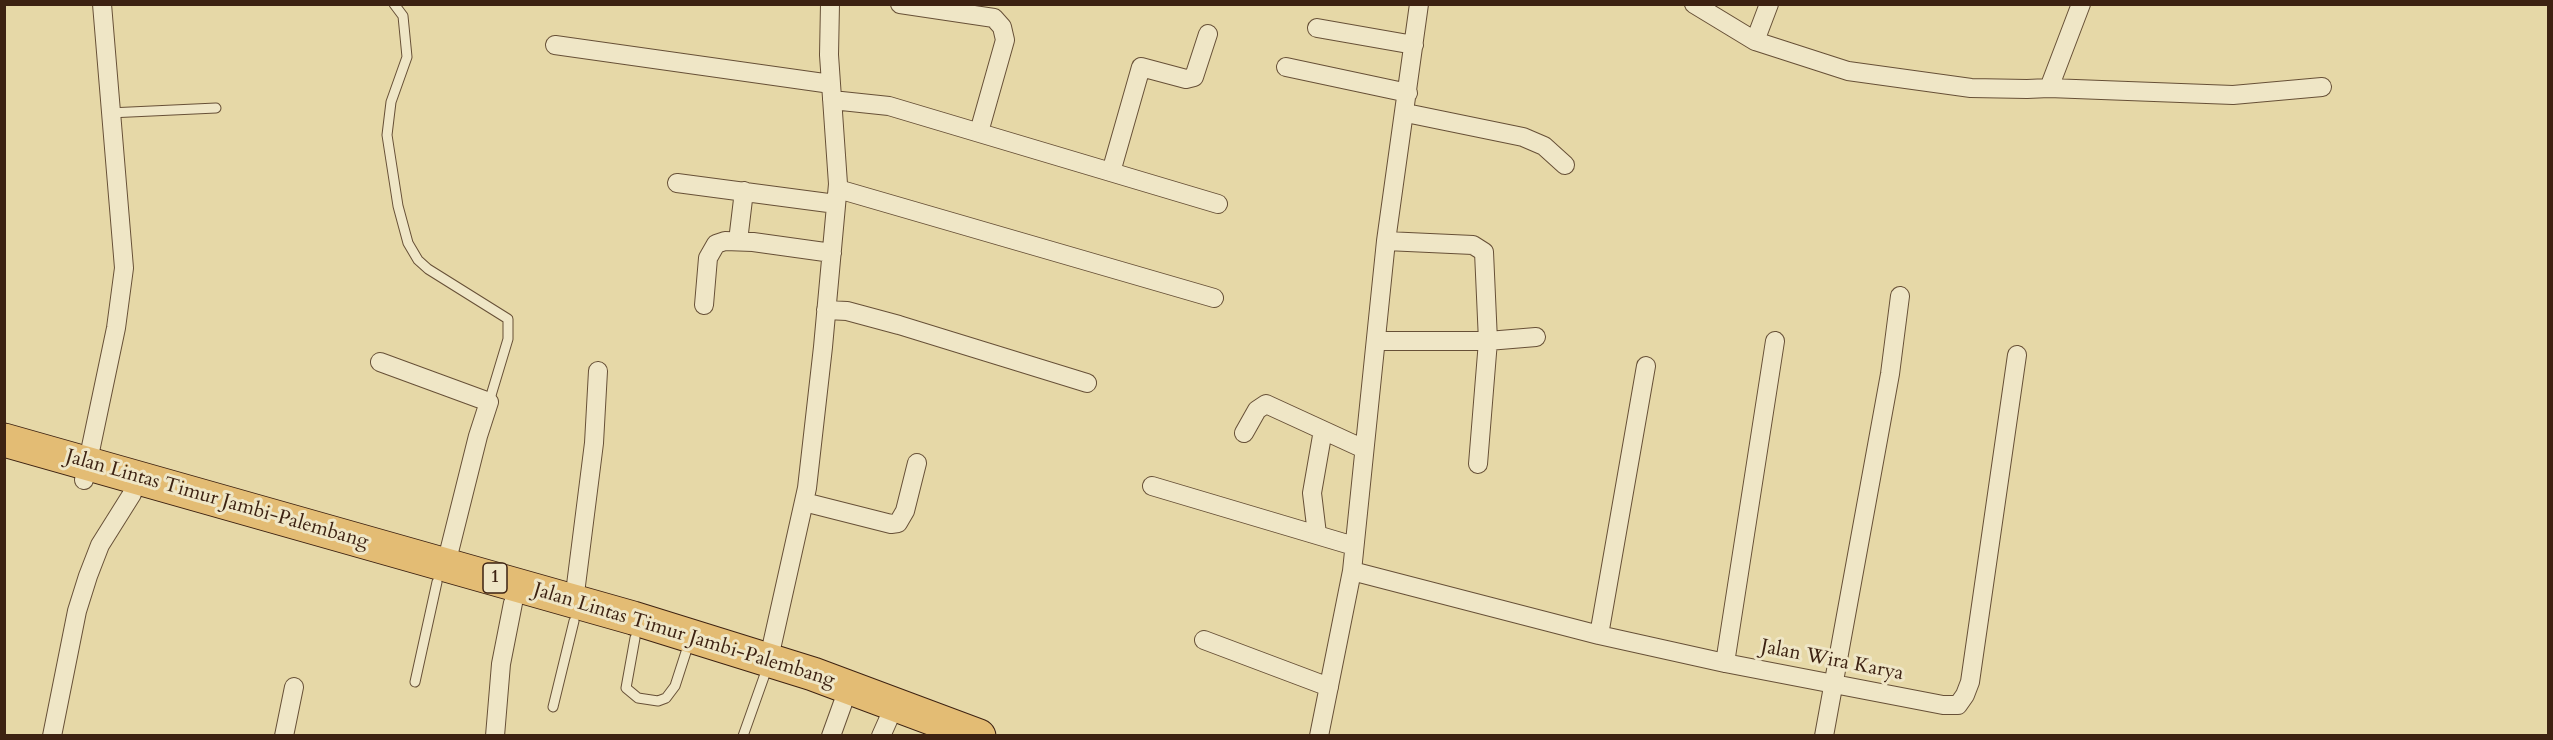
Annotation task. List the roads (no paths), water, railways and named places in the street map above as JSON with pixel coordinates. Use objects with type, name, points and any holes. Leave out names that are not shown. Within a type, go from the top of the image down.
[{"type":"highway","name":"Jalan Lintas Timur Jambi-Palembang","points":[[4,440],[86,472],[132,494],[441,573],[513,603],[574,611],[635,638],[686,652],[767,667],[844,700],[885,727],[933,735]]},
{"type":"highway","name":"Jalan Lintas Timur Jambi-Palembang","points":[[4,459],[86,472],[767,667],[979,735]]},
{"type":"street","points":[[86,472],[116,328],[124,268],[109,113],[102,4]]},
{"type":"street","points":[[767,667],[804,502],[832,253],[837,197],[831,92],[830,4]]},
{"type":"street","points":[[900,4],[994,18],[1002,27],[1005,40],[979,132]]},
{"type":"street","points":[[1319,735],[1352,571],[1386,241],[1406,113],[1419,4]]},
{"type":"street","points":[[1694,4],[1755,41],[1848,71],[1901,80],[1971,88],[2049,88],[2222,95],[2322,87]]},
{"type":"street","points":[[1755,41],[1769,4]]},
{"type":"street","points":[[2049,88],[2081,4]]},
{"type":"street","points":[[1317,28],[1414,45]]},
{"type":"street","points":[[1111,172],[1141,68],[1186,79],[1194,77],[1208,34]]},
{"type":"street","points":[[555,45],[831,92],[979,132],[1218,204]]},
{"type":"street","points":[[1286,67],[1408,93]]},
{"type":"street","points":[[1406,113],[1523,137],[1544,146],[1565,165]]},
{"type":"street","points":[[677,183],[744,191],[837,197],[1214,298]]},
{"type":"street","points":[[738,241],[744,191]]},
{"type":"street","points":[[704,305],[711,248],[725,240],[832,253]]},
{"type":"street","points":[[1386,241],[1480,247],[1486,258],[1488,340],[1478,464]]},
{"type":"street","points":[[1824,735],[1890,374],[1900,296]]},
{"type":"street","points":[[826,310],[847,311],[899,325],[1087,383]]},
{"type":"street","points":[[1376,341],[1536,337]]},
{"type":"street","points":[[1725,663],[1775,341]]},
{"type":"street","name":"Jalan Wira Karya","points":[[1352,571],[1599,635],[1725,663],[1942,705],[1958,705],[1970,682],[2017,355]]},
{"type":"street","points":[[380,362],[489,402],[441,573]]},
{"type":"street","points":[[1599,635],[1646,366]]},
{"type":"street","points":[[574,611],[594,442],[598,371]]},
{"type":"street","points":[[1244,434],[1257,410],[1266,404],[1364,449]]},
{"type":"street","points":[[1317,534],[1312,493],[1323,430]]},
{"type":"street","points":[[804,502],[891,524],[898,523],[905,511],[917,463]]},
{"type":"street","points":[[1152,486],[1354,546]]},
{"type":"street","points":[[52,735],[77,611],[88,576],[100,545],[132,494]]},
{"type":"street","points":[[495,735],[501,664],[513,603]]},
{"type":"street","points":[[1204,640],[1329,687]]},
{"type":"street","points":[[284,735],[294,687]]},
{"type":"street","points":[[831,735],[844,700]]},
{"type":"lane","points":[[394,4],[403,16],[407,57],[391,102],[387,135],[398,206],[408,243],[418,260],[428,269],[502,312],[508,319],[508,339],[489,402]]},
{"type":"lane","points":[[109,113],[216,108]]},
{"type":"lane","points":[[415,682],[441,573]]},
{"type":"lane","points":[[553,707],[574,611]]},
{"type":"lane","points":[[635,638],[626,688],[638,698],[658,701],[666,698],[675,686],[686,652]]},
{"type":"lane","points":[[743,735],[767,667]]}]
